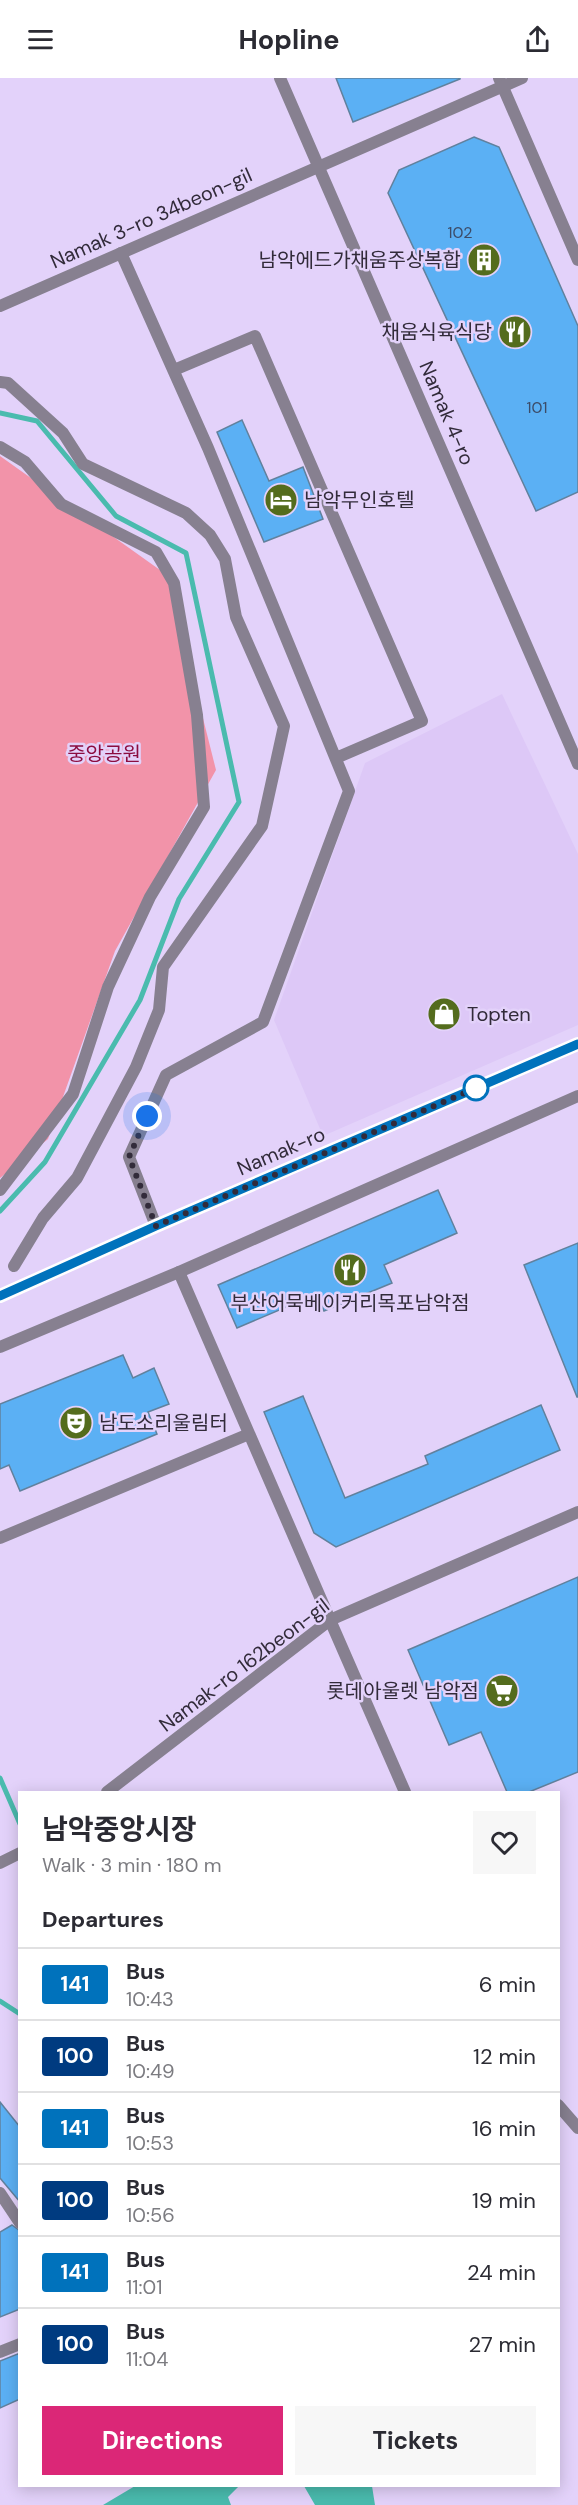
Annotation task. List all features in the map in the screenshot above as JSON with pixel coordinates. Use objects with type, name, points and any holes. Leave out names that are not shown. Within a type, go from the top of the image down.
[{"type":"street","name":"Namak 4-ro","points":[[280,78],[578,764]]},
{"type":"street","name":"Namak 3-ro 34beon-gil","points":[[0,306],[501,82],[522,78]]},
{"type":"street","points":[[501,82],[578,261]]},
{"type":"street","points":[[121,253],[174,370],[349,791],[263,1022],[166,1074],[129,1157],[156,1226]]},
{"type":"street","points":[[174,370],[255,336],[422,721],[336,758]]},
{"type":"street","points":[[0,382],[8,383],[63,433],[83,464],[186,513],[210,535],[225,559],[236,617],[284,726],[262,826],[163,968],[159,1010],[136,1067],[77,1178],[43,1218],[14,1266]]},
{"type":"street","points":[[0,447],[25,462],[61,504],[156,552],[174,583],[197,715],[204,807],[150,897],[113,977],[73,1094],[0,1190]]},
{"type":"street","name":"Namak-ro","points":[[0,1296],[156,1226],[578,1044]]},
{"type":"street","points":[[0,1347],[179,1272],[578,1095]]},
{"type":"street","points":[[179,1272],[405,1791]]},
{"type":"street","points":[[0,1538],[249,1434]]},
{"type":"street","name":"Namak-ro 162beon-gil","points":[[108,1791],[330,1620],[578,1512]]},
{"type":"street","points":[[0,1863],[18,1854]]},
{"type":"street","points":[[560,2107],[578,2128]]},
{"type":"street","points":[[0,2193],[18,2220]]},
{"type":"street","points":[[0,2352],[18,2345]]},
{"type":"shaded area","points":[[502,694],[578,854],[578,1025],[323,1136],[274,1020],[365,763]]},
{"type":"shaded area","points":[[133,2487],[238,2487],[228,2497],[231,2505],[103,2505]]},
{"type":"shaded area","points":[[305,2487],[372,2487],[375,2505],[315,2505]]},
{"type":"green space","name":"중앙공원","points":[[0,456],[167,575],[216,770],[115,951],[48,1139],[0,1178]]},
{"type":"building","points":[[336,78],[460,78],[460,79],[353,122]]},
{"type":"building","name":"남악에드가채움주상복합","points":[[474,137],[499,147],[578,326],[578,492],[536,511],[388,193],[399,170]]},
{"type":"building","name":"남악무인호텔","points":[[242,420],[269,481],[303,467],[323,519],[264,542],[217,432]]},
{"type":"building","points":[[438,1190],[457,1233],[384,1265],[392,1283],[324,1311],[317,1294],[237,1328],[218,1285]]},
{"type":"building","points":[[578,1243],[578,1397],[577,1397],[524,1265]]},
{"type":"building","name":"남도소리울림터","points":[[123,1355],[133,1378],[154,1368],[169,1404],[148,1412],[157,1434],[20,1491],[9,1465],[0,1469],[0,1404]]},
{"type":"building","points":[[303,1396],[345,1498],[428,1464],[425,1456],[541,1405],[560,1450],[336,1547],[314,1533],[264,1412]]},
{"type":"building","name":"롯데아울렛 남악점","points":[[578,1577],[578,1772],[531,1791],[507,1791],[481,1732],[449,1745],[408,1650]]},
{"type":"building","points":[[0,2102],[18,2124],[18,2200],[0,2178]]},
{"type":"building","points":[[12,2225],[18,2230],[18,2310],[0,2317],[0,2232]]},
{"type":"building","points":[[18,2354],[18,2400],[0,2408],[0,2361]]},
{"type":"waterway","points":[[0,413],[37,421],[116,516],[186,553],[239,802],[179,899],[140,1000],[45,1162],[0,1211]]},
{"type":"waterway","points":[[0,1778],[18,1819]]},
{"type":"waterway","points":[[0,2001],[18,2013]]},
{"type":"bus line","name":"141","points":[[0,1296],[156,1226],[578,1044]]},
{"type":"place","name":"남악에드가채움주상복합","points":[[484,260]]},
{"type":"place","name":"채움식육식당","points":[[515,332]]},
{"type":"place","name":"남악무인호텔","points":[[281,500]]},
{"type":"place","name":"Topten","points":[[444,1014]]},
{"type":"place","name":"부산어묵베이커리목포남악점","points":[[350,1270]]},
{"type":"place","name":"남도소리울림터","points":[[76,1423]]},
{"type":"place","name":"롯데아울렛 남악점","points":[[502,1691]]},
{"type":"route","points":[[147,1116],[129,1157],[156,1226],[476,1088]]}]
